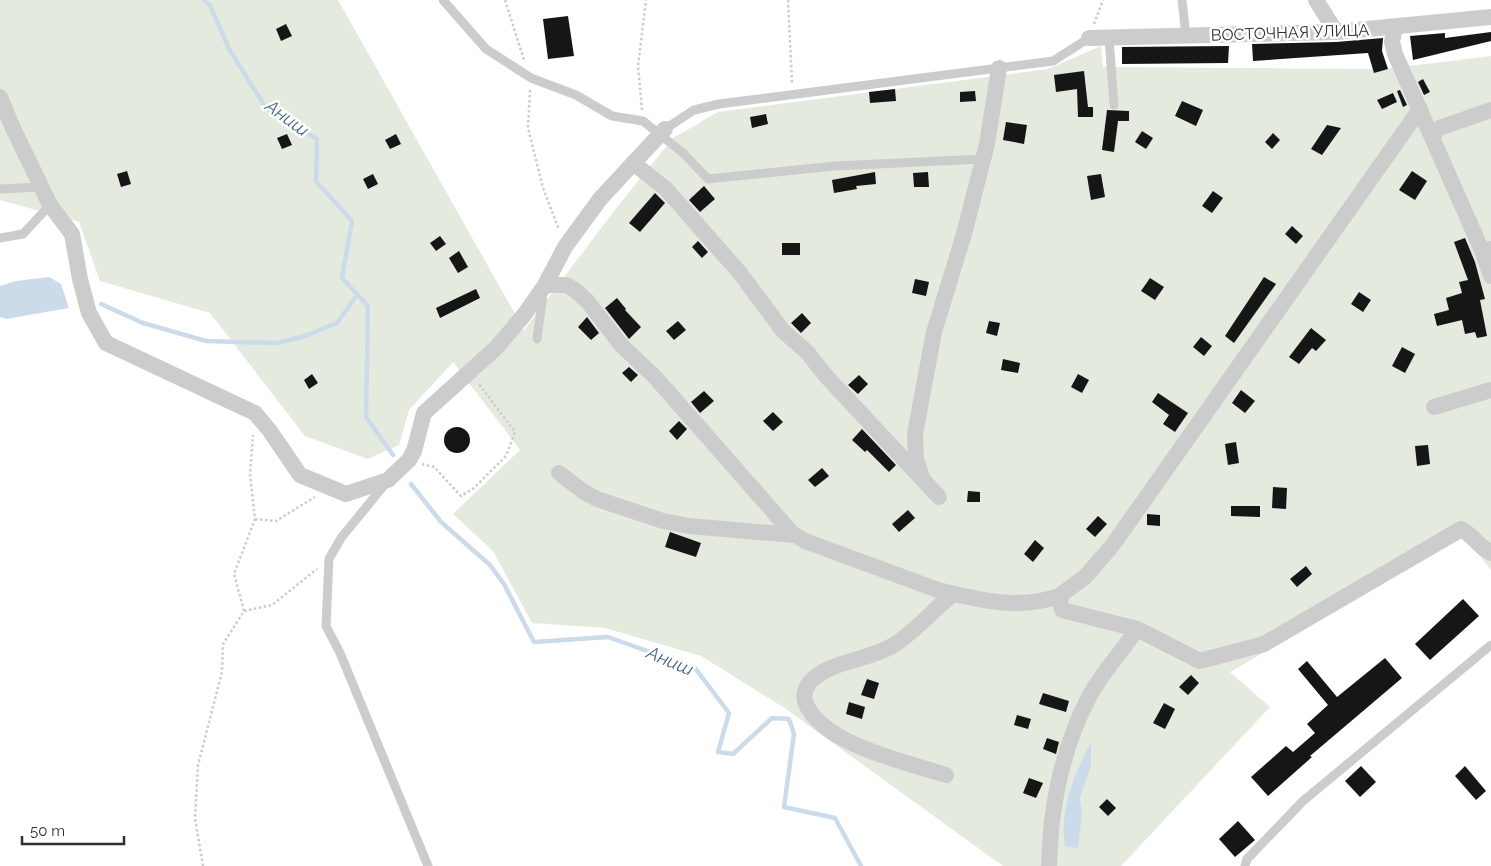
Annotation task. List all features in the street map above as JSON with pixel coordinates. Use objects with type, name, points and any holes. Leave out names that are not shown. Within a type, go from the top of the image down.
[{"type":"street","points":[[1316,0],[1336,32]]},
{"type":"street","name":"ВОСТОЧНАЯ УЛИЦА","points":[[1089,38],[1336,32],[1491,17]]},
{"type":"street","points":[[1395,27],[1392,42],[1395,54],[1487,251],[1491,276]]},
{"type":"street","points":[[921,476],[916,459],[915,434],[934,332],[964,234],[983,159],[999,68]]},
{"type":"street","points":[[0,97],[5,122],[50,205],[72,234],[80,279],[89,313],[106,343],[254,413],[270,431],[300,475],[346,494],[388,480],[409,460],[414,451],[424,413],[497,347],[514,328],[544,285],[565,247],[600,199],[663,132]]},
{"type":"street","points":[[559,473],[597,500],[689,526],[794,535],[953,594],[994,601],[1028,603],[1059,596],[1086,577],[1112,546],[1420,110]]},
{"type":"street","points":[[1432,136],[1439,128],[1491,110]]},
{"type":"street","points":[[633,163],[666,189],[740,273],[783,331],[807,352],[826,376],[939,497]]},
{"type":"street","points":[[544,285],[566,285],[575,290],[588,302],[621,345],[655,377],[782,524],[794,535]]},
{"type":"street","points":[[1434,407],[1491,390]]},
{"type":"street","points":[[1059,596],[1062,610],[1137,629],[1200,661],[1264,644],[1461,529],[1470,533],[1483,549],[1491,553]]},
{"type":"street","points":[[946,775],[851,744],[819,723],[804,698],[805,689],[814,678],[841,664],[892,646],[953,594]]},
{"type":"street","points":[[1049,866],[1049,836],[1062,765],[1094,690],[1137,629]]},
{"type":"lane","points":[[443,0],[486,49],[531,78],[576,95],[612,116],[643,121],[663,132],[708,179],[834,166],[983,159]]},
{"type":"lane","points":[[1182,0],[1186,36]]},
{"type":"lane","points":[[663,132],[694,110],[719,104],[1053,61],[1089,38]]},
{"type":"lane","points":[[1109,38],[1114,106]]},
{"type":"lane","points":[[0,189],[41,187]]},
{"type":"lane","points":[[0,238],[22,234],[50,205]]},
{"type":"lane","points":[[537,340],[544,285]]},
{"type":"lane","points":[[388,480],[341,538],[329,559],[326,626],[340,653],[428,866]]},
{"type":"lane","points":[[1245,866],[1248,859],[1303,801],[1491,646]]},
{"type":"path","points":[[505,0],[531,78],[528,128],[543,188],[565,247]]},
{"type":"path","points":[[643,121],[638,66],[646,0]]},
{"type":"path","points":[[788,0],[793,94]]},
{"type":"path","points":[[1089,38],[1103,0]]},
{"type":"path","points":[[409,460],[434,467],[461,496],[474,488],[506,456],[515,432],[470,372]]},
{"type":"path","points":[[244,611],[234,574],[254,520],[250,474],[254,413]]},
{"type":"path","points":[[254,520],[276,521],[332,488]]},
{"type":"path","points":[[203,866],[195,818],[198,765],[222,672],[223,644],[244,611],[272,605],[329,559]]},
{"type":"shaded area","points":[[0,0],[338,0],[524,330],[614,211],[673,138],[718,112],[1048,69],[1101,46],[1103,67],[1384,69],[1491,56],[1491,570],[1464,537],[1230,672],[1270,707],[1121,866],[1003,866],[783,707],[701,656],[605,628],[532,623],[493,551],[453,514],[520,450],[453,362],[409,410],[399,445],[368,459],[305,436],[210,313],[100,281],[79,222],[0,200]]},
{"type":"water","points":[[49,277],[61,284],[69,308],[6,319],[0,317],[0,286],[16,281]]},
{"type":"water","points":[[1091,742],[1091,766],[1080,798],[1082,814],[1078,848],[1065,846],[1064,819],[1069,793]]},
{"type":"building","points":[[568,16],[574,56],[548,59],[543,19]]},
{"type":"building","points":[[286,24],[292,36],[281,41],[276,29]]},
{"type":"building","points":[[1491,32],[1491,41],[1413,60],[1410,36],[1445,33],[1445,38]]},
{"type":"building","points":[[1383,38],[1382,51],[1388,69],[1374,73],[1368,53],[1253,61],[1252,44],[1336,42]]},
{"type":"building","points":[[1229,46],[1228,63],[1122,64],[1122,47]]},
{"type":"building","points":[[1084,71],[1088,107],[1093,107],[1093,117],[1078,117],[1077,89],[1056,92],[1054,75]]},
{"type":"building","points":[[1423,79],[1430,92],[1424,95],[1418,82]]},
{"type":"building","points":[[895,89],[896,101],[870,103],[869,92]]},
{"type":"building","points":[[1400,90],[1407,105],[1403,107],[1397,91]]},
{"type":"building","points":[[975,91],[976,101],[960,102],[960,92]]},
{"type":"building","points":[[1393,93],[1397,102],[1382,109],[1377,100]]},
{"type":"building","points":[[1182,101],[1203,110],[1196,126],[1175,116]]},
{"type":"building","points":[[1107,110],[1129,111],[1129,121],[1118,121],[1114,152],[1102,150]]},
{"type":"building","points":[[766,114],[768,124],[752,128],[750,117]]},
{"type":"building","points":[[1006,122],[1027,125],[1024,144],[1003,140]]},
{"type":"building","points":[[1327,125],[1341,128],[1322,155],[1311,149]]},
{"type":"building","points":[[1142,131],[1153,138],[1146,149],[1135,142]]},
{"type":"building","points":[[1273,133],[1280,140],[1272,149],[1265,142]]},
{"type":"building","points":[[287,134],[292,145],[282,149],[277,138]]},
{"type":"building","points":[[396,134],[401,144],[390,149],[385,140]]},
{"type":"building","points":[[127,171],[131,184],[121,187],[117,174]]},
{"type":"building","points":[[1412,171],[1427,181],[1415,200],[1399,190]]},
{"type":"building","points":[[875,172],[876,184],[856,186],[857,189],[834,193],[832,180]]},
{"type":"building","points":[[928,172],[929,187],[914,187],[913,173]]},
{"type":"building","points":[[373,174],[378,184],[368,189],[363,179]]},
{"type":"building","points":[[1101,174],[1105,197],[1091,200],[1087,176]]},
{"type":"building","points":[[704,186],[715,199],[700,212],[689,200]]},
{"type":"building","points":[[1213,191],[1223,198],[1212,213],[1202,206]]},
{"type":"building","points":[[655,193],[665,203],[640,232],[629,223]]},
{"type":"building","points":[[1292,226],[1303,236],[1296,244],[1285,234]]},
{"type":"building","points":[[440,236],[446,244],[436,251],[430,243]]},
{"type":"building","points":[[1465,238],[1475,262],[1485,299],[1480,300],[1487,336],[1477,338],[1475,332],[1465,334],[1462,320],[1437,326],[1434,314],[1449,310],[1446,298],[1462,293],[1459,282],[1468,280],[1454,242]]},
{"type":"building","points":[[698,241],[708,252],[702,258],[692,247]]},
{"type":"building","points":[[782,243],[800,243],[800,255],[782,255]]},
{"type":"building","points":[[459,251],[468,267],[458,273],[449,258]]},
{"type":"building","points":[[1264,277],[1276,284],[1234,343],[1225,336]]},
{"type":"building","points":[[1150,278],[1164,287],[1155,300],[1141,291]]},
{"type":"building","points":[[915,279],[929,282],[926,296],[912,293]]},
{"type":"building","points":[[476,289],[480,298],[440,318],[436,308]]},
{"type":"building","points":[[1359,292],[1371,300],[1363,312],[1351,304]]},
{"type":"building","points":[[617,298],[641,327],[629,339],[605,308]]},
{"type":"building","points":[[802,313],[811,323],[801,333],[791,323]]},
{"type":"building","points":[[587,317],[599,333],[591,340],[578,327]]},
{"type":"building","points":[[678,321],[686,330],[674,340],[666,331]]},
{"type":"building","points":[[989,321],[1000,323],[997,336],[986,333]]},
{"type":"building","points":[[1311,328],[1326,340],[1316,351],[1312,348],[1299,364],[1289,357]]},
{"type":"building","points":[[1201,337],[1212,346],[1204,356],[1193,347]]},
{"type":"building","points":[[1402,347],[1415,354],[1405,373],[1392,366]]},
{"type":"building","points":[[1003,359],[1020,363],[1018,373],[1001,370]]},
{"type":"building","points":[[629,367],[638,375],[631,382],[622,373]]},
{"type":"building","points":[[312,374],[318,383],[309,389],[304,380]]},
{"type":"building","points":[[1078,374],[1089,380],[1082,393],[1071,387]]},
{"type":"building","points":[[859,375],[868,384],[858,394],[848,385]]},
{"type":"building","points":[[1241,390],[1255,401],[1245,413],[1232,403]]},
{"type":"building","points":[[704,391],[714,401],[700,413],[691,402]]},
{"type":"building","points":[[1158,393],[1188,413],[1175,432],[1163,424],[1169,415],[1152,402]]},
{"type":"building","points":[[773,412],[783,422],[773,431],[763,421]]},
{"type":"building","points":[[679,421],[687,429],[677,440],[669,431]]},
{"type":"building","points":[[457,427],[466,431],[470,440],[466,449],[457,453],[448,449],[444,440],[448,431]]},
{"type":"building","points":[[862,429],[896,465],[889,472],[867,450],[865,452],[852,440]]},
{"type":"building","points":[[1236,442],[1239,463],[1228,465],[1225,444]]},
{"type":"building","points":[[1428,445],[1430,464],[1417,466],[1415,446]]},
{"type":"building","points":[[822,468],[829,476],[815,487],[808,480]]},
{"type":"building","points":[[1273,487],[1287,488],[1286,509],[1272,508]]},
{"type":"building","points":[[968,491],[980,492],[980,502],[967,502]]},
{"type":"building","points":[[1231,506],[1260,506],[1260,517],[1231,516]]},
{"type":"building","points":[[908,510],[915,518],[899,532],[892,524]]},
{"type":"building","points":[[1147,514],[1160,515],[1160,526],[1147,525]]},
{"type":"building","points":[[1098,516],[1107,524],[1095,537],[1086,529]]},
{"type":"building","points":[[670,532],[701,543],[696,557],[665,547]]},
{"type":"building","points":[[1035,540],[1044,548],[1033,562],[1024,554]]},
{"type":"building","points":[[1306,566],[1312,574],[1297,587],[1290,579]]},
{"type":"building","points":[[1463,599],[1479,616],[1430,660],[1415,644]]},
{"type":"building","points":[[1385,658],[1402,678],[1310,756],[1312,757],[1268,796],[1251,777],[1286,746],[1293,752],[1315,733],[1307,724],[1328,705],[1298,669],[1307,661],[1337,697]]},
{"type":"building","points":[[1191,675],[1199,683],[1188,695],[1179,687]]},
{"type":"building","points":[[867,679],[879,683],[874,699],[861,695]]},
{"type":"building","points":[[1043,693],[1069,701],[1066,712],[1039,704]]},
{"type":"building","points":[[849,702],[865,707],[862,719],[846,714]]},
{"type":"building","points":[[1164,703],[1175,709],[1165,729],[1153,723]]},
{"type":"building","points":[[1017,715],[1031,719],[1028,729],[1014,725]]},
{"type":"building","points":[[1047,738],[1059,742],[1056,754],[1043,749]]},
{"type":"building","points":[[1361,766],[1376,782],[1360,797],[1345,781]]},
{"type":"building","points":[[1465,766],[1486,791],[1476,800],[1455,776]]},
{"type":"building","points":[[1029,778],[1043,783],[1036,798],[1023,793]]},
{"type":"building","points":[[1107,799],[1116,808],[1108,816],[1099,807]]},
{"type":"building","points":[[1238,821],[1255,840],[1235,857],[1219,839]]},
{"type":"waterway","name":"Аниш","points":[[204,0],[210,5],[229,49],[266,108],[317,139],[316,181],[352,221],[342,278],[368,306],[366,417],[393,455]]},
{"type":"waterway","points":[[101,304],[143,323],[206,341],[277,343],[305,336],[337,323],[357,295]]},
{"type":"waterway","name":"Аниш","points":[[411,484],[441,522],[490,565],[504,584],[534,642],[608,637],[695,668],[729,713],[718,752],[733,754],[772,718],[789,719],[794,734],[784,807],[835,818],[861,866]]}]
